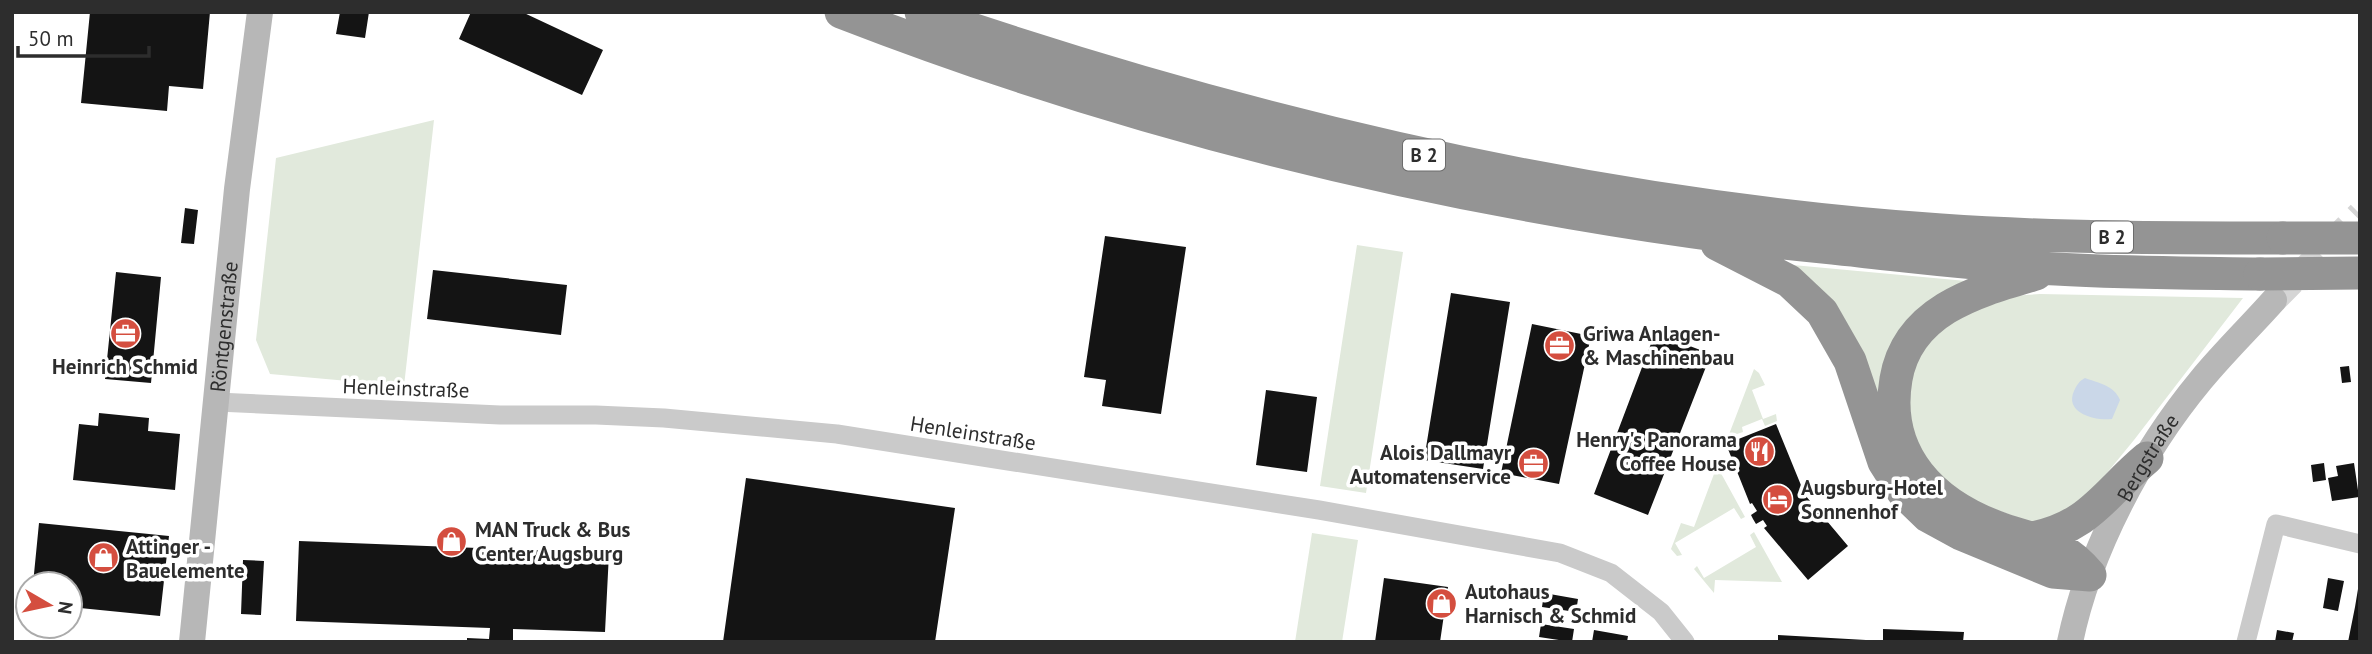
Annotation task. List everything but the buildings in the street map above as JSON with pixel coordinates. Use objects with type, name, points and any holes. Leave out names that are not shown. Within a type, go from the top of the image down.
[{"type":"highway","name":"B 2","points":[[841,12],[963,57],[1164,119],[1396,178],[1538,206],[1693,232],[1850,250],[2267,287],[2360,273]]},
{"type":"highway","name":"B 2","points":[[921,12],[1159,89],[1292,124],[1401,150],[1633,193],[1788,215],[1941,230],[2146,238],[2360,238]]},
{"type":"highway","name":"B 2","points":[[1693,232],[1789,281],[1822,312],[1850,362],[1884,461],[1903,492],[1928,516],[1961,534],[2053,572],[2090,575]]},
{"type":"highway","name":"B 2","points":[[2054,269],[1985,289],[1937,314],[1920,329],[1907,347],[1898,371],[1893,399],[1895,427],[1914,468],[1939,496],[1973,518],[2063,549],[2077,559],[2090,575]]},
{"type":"highway","points":[[2032,538],[2064,530],[2087,516],[2121,480],[2147,458]]},
{"type":"street","name":"Röntgenstraße","points":[[192,642],[236,189],[260,12]]},
{"type":"street","name":"Bergstraße","points":[[2070,642],[2090,575],[2117,513],[2147,458],[2267,287]]},
{"type":"street","name":"Henleinstraße","points":[[217,402],[500,415],[664,418],[837,434],[1331,512],[1560,553],[1611,573],[1661,612],[1685,642]]},
{"type":"street","points":[[2246,642],[2276,524],[2360,544]]},
{"type":"shaded area","points":[[434,120],[404,386],[270,374],[256,340],[276,158]]},
{"type":"shaded area","points":[[1357,245],[1403,252],[1366,493],[1320,486]]},
{"type":"shaded area","points":[[1782,264],[1977,282],[1952,294],[1886,403],[1959,526]]},
{"type":"shaded area","points":[[2040,294],[2243,298],[2084,501],[2042,526],[1952,494],[1912,439],[1908,376],[1917,357],[1949,318],[2011,296]]},
{"type":"shaded area","points":[[1754,369],[1765,385],[1752,390],[1763,419],[1776,414],[1777,421],[1765,426],[1762,419],[1742,427],[1743,432],[1728,437]]},
{"type":"shaded area","points":[[1717,466],[1745,517],[1741,519],[1734,508],[1675,543],[1682,555],[1677,556],[1671,549],[1681,523],[1694,527]]},
{"type":"shaded area","points":[[1754,532],[1782,582],[1715,580],[1714,593],[1694,569],[1697,566],[1704,578],[1756,547],[1750,535]]},
{"type":"shaded area","points":[[1312,533],[1358,540],[1342,642],[1295,642]]},
{"type":"water","points":[[2085,378],[2105,385],[2117,395],[2120,400],[2112,419],[2090,417],[2073,405],[2074,391],[2078,383]]},
{"type":"tunnel","points":[[2274,300],[2360,214]]},
{"type":"place","name":"Heinrich Schmid","points":[[125,334]]},
{"type":"place","name":"Griwa Anlagen- & Maschinenbau","points":[[1560,345]]},
{"type":"place","name":"Henry's Panorama Coffee House","points":[[1760,451]]},
{"type":"place","name":"Alois Dallmayr Automatenservice","points":[[1534,464]]},
{"type":"place","name":"Augsburg-Hotel Sonnenhof","points":[[1778,499]]},
{"type":"place","name":"MAN Truck & Bus Center Augsburg","points":[[452,541]]},
{"type":"place","name":"Attinger - Bauelemente","points":[[103,558]]},
{"type":"place","name":"Autohaus Harnisch & Schmid","points":[[1442,603]]}]
